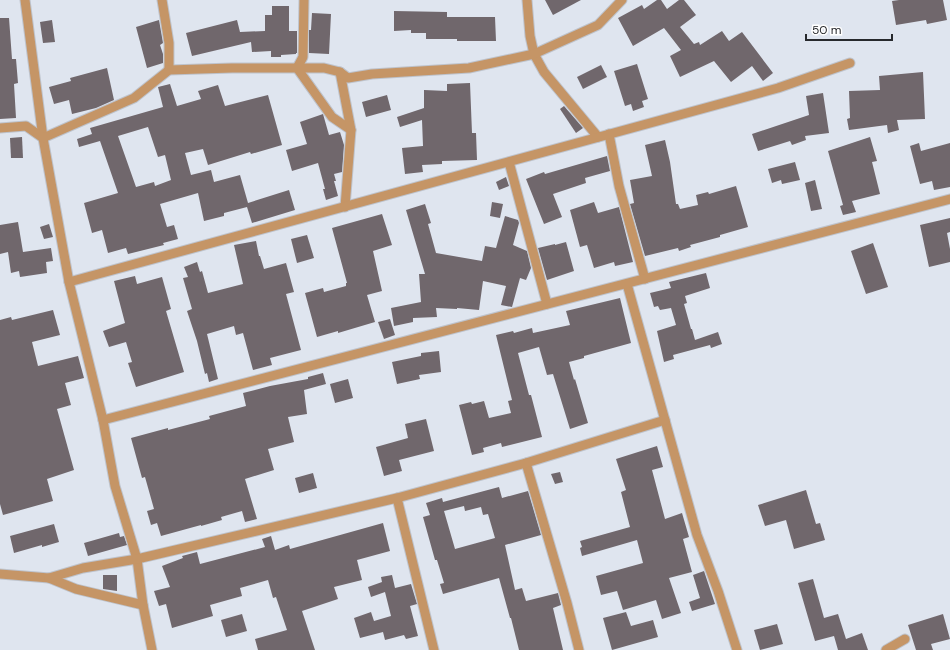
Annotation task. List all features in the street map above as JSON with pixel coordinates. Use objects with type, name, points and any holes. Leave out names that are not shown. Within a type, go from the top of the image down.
[{"type":"street","points":[[25,0],[43,138],[69,282],[103,420],[116,486],[137,559],[143,605],[152,650]]},
{"type":"street","points":[[162,0],[169,43],[169,70]]},
{"type":"street","points":[[297,68],[303,57],[304,0]]},
{"type":"street","points":[[527,0],[530,36],[534,54],[544,72],[598,138]]},
{"type":"street","points":[[43,138],[134,98],[169,70],[324,68],[340,72],[348,78],[372,74],[469,68],[534,54],[598,25],[622,0]]},
{"type":"street","points":[[69,282],[778,88],[850,63]]},
{"type":"street","points":[[297,68],[332,117],[351,130]]},
{"type":"street","points":[[340,72],[351,130],[345,206]]},
{"type":"street","points":[[0,128],[26,126],[43,138]]},
{"type":"street","points":[[609,134],[619,186],[645,279]]},
{"type":"street","points":[[509,162],[547,304]]},
{"type":"street","points":[[103,420],[950,199]]},
{"type":"street","points":[[627,284],[697,535],[718,591],[737,650]]},
{"type":"street","points":[[49,578],[83,568],[137,559],[397,498],[526,463],[665,420]]},
{"type":"street","points":[[526,463],[567,603],[579,650]]},
{"type":"street","points":[[397,498],[431,650]]},
{"type":"street","points":[[0,574],[49,578],[76,589],[143,605]]},
{"type":"street","points":[[886,650],[905,639]]},
{"type":"building","points":[[545,0],[581,0],[553,15]]},
{"type":"building","points":[[657,0],[661,0],[667,9],[679,0],[684,0],[696,15],[680,27],[694,44],[699,42],[700,45],[722,31],[729,41],[742,32],[773,73],[763,81],[752,66],[731,82],[714,61],[680,77],[670,56],[681,50],[664,28],[633,46],[618,18],[642,5],[644,9]]},
{"type":"building","points":[[943,0],[947,20],[927,24],[926,20],[896,25],[892,1]]},
{"type":"building","points":[[272,6],[289,6],[289,31],[297,31],[296,54],[271,57],[271,51],[252,52],[251,42],[192,56],[186,33],[237,20],[240,32],[265,31],[265,15],[272,15]]},
{"type":"building","points":[[394,11],[447,12],[447,17],[495,17],[496,41],[426,39],[426,33],[411,33],[411,30],[394,31]]},
{"type":"building","points":[[312,13],[331,14],[329,54],[309,53],[309,30],[311,30]]},
{"type":"building","points":[[0,18],[9,18],[12,59],[16,59],[18,83],[14,84],[16,118],[0,119]]},
{"type":"building","points":[[52,20],[55,42],[43,43],[40,22]]},
{"type":"building","points":[[159,20],[163,43],[160,45],[163,54],[163,63],[147,68],[136,27]]},
{"type":"building","points":[[637,64],[648,99],[642,101],[644,107],[633,111],[631,104],[625,106],[614,71]]},
{"type":"building","points":[[601,65],[607,77],[583,89],[577,77]]},
{"type":"building","points":[[107,68],[114,100],[96,108],[72,114],[69,100],[54,104],[49,87],[71,81],[70,78]]},
{"type":"building","points":[[923,72],[925,119],[897,120],[899,130],[888,133],[887,125],[849,130],[847,119],[850,118],[849,91],[880,90],[879,76]]},
{"type":"building","points":[[470,83],[472,133],[476,133],[477,160],[442,161],[442,164],[422,165],[423,172],[405,174],[402,148],[423,146],[422,120],[400,127],[397,117],[424,108],[424,90],[447,91],[447,84]]},
{"type":"building","points":[[170,84],[177,106],[201,99],[198,91],[218,85],[225,106],[268,95],[282,145],[251,154],[250,152],[208,165],[203,149],[185,153],[191,175],[211,170],[214,182],[240,175],[248,203],[289,190],[295,210],[252,223],[247,207],[224,213],[224,216],[204,221],[198,193],[160,204],[167,227],[174,225],[178,239],[163,243],[164,245],[128,254],[126,248],[108,253],[102,230],[92,233],[84,203],[118,193],[100,141],[79,147],[77,139],[92,134],[90,128],[163,107],[158,87]],"holes":[[[148,127],[158,157],[165,155],[171,180],[155,186],[154,182],[136,187],[118,136]]]},
{"type":"building","points":[[823,93],[829,133],[805,136],[806,140],[792,145],[790,141],[758,151],[752,134],[809,115],[806,96]]},
{"type":"building","points":[[387,95],[391,110],[366,117],[362,102]]},
{"type":"building","points":[[564,106],[583,128],[576,133],[560,109]]},
{"type":"building","points":[[323,114],[329,135],[340,132],[344,145],[342,172],[334,174],[336,181],[334,181],[338,196],[326,200],[323,189],[325,189],[318,163],[292,171],[286,150],[307,144],[300,122]]},
{"type":"building","points":[[22,137],[23,158],[11,158],[10,138]]},
{"type":"building","points":[[870,137],[877,161],[872,162],[880,194],[852,201],[856,212],[843,215],[840,206],[843,205],[828,151]]},
{"type":"building","points":[[665,140],[670,162],[676,204],[678,204],[680,209],[698,205],[696,195],[708,192],[709,194],[736,186],[748,227],[720,235],[720,237],[690,245],[691,247],[679,251],[678,248],[645,256],[630,204],[634,203],[630,180],[652,176],[645,145]]},
{"type":"building","points":[[919,143],[921,151],[950,143],[950,187],[934,190],[932,181],[920,184],[910,146]]},
{"type":"building","points":[[607,156],[610,171],[585,178],[586,183],[553,194],[562,217],[544,224],[526,179],[544,172],[545,174]]},
{"type":"building","points":[[795,162],[800,180],[782,184],[781,180],[772,183],[768,169]]},
{"type":"building","points":[[506,177],[509,186],[499,190],[496,182]]},
{"type":"building","points":[[815,180],[822,209],[811,211],[805,183]]},
{"type":"building","points":[[492,202],[503,204],[500,218],[490,216]]},
{"type":"building","points":[[594,202],[598,213],[619,207],[633,262],[615,266],[614,262],[594,268],[587,245],[580,247],[570,210]]},
{"type":"building","points":[[425,204],[431,223],[428,224],[436,253],[482,261],[485,246],[496,248],[505,216],[518,220],[519,223],[513,245],[527,251],[531,268],[526,280],[520,278],[512,307],[501,305],[506,286],[483,281],[479,310],[436,308],[437,317],[413,318],[413,322],[394,326],[391,308],[421,302],[419,274],[425,274],[406,210]]},
{"type":"building","points":[[382,214],[392,245],[373,251],[382,291],[367,295],[375,322],[338,333],[338,331],[317,337],[305,293],[323,288],[324,292],[346,286],[347,283],[332,228]]},
{"type":"building","points":[[950,218],[950,232],[947,233],[950,249],[950,262],[929,267],[920,225]]},
{"type":"building","points":[[18,222],[23,252],[51,248],[53,261],[46,262],[47,273],[20,277],[19,271],[11,273],[8,252],[0,254],[0,225]]},
{"type":"building","points":[[49,224],[53,237],[44,239],[40,227]]},
{"type":"building","points":[[307,235],[314,258],[297,263],[291,239]]},
{"type":"building","points":[[256,241],[259,256],[264,269],[286,263],[294,292],[286,294],[301,350],[270,358],[272,365],[253,370],[243,333],[236,335],[234,326],[207,334],[218,379],[209,382],[207,373],[205,374],[197,341],[187,311],[192,309],[183,278],[188,277],[184,267],[197,262],[200,272],[202,271],[208,293],[243,284],[234,245]]},
{"type":"building","points":[[566,242],[574,271],[547,280],[538,248]]},
{"type":"building","points":[[873,243],[888,287],[866,294],[851,251]]},
{"type":"building","points":[[706,273],[710,288],[685,296],[687,303],[684,304],[695,340],[718,332],[722,344],[711,348],[710,345],[673,355],[674,359],[664,362],[657,331],[676,325],[671,308],[660,310],[658,306],[654,307],[650,293],[671,288],[669,282]]},
{"type":"building","points":[[135,276],[137,284],[162,277],[171,309],[166,311],[184,372],[136,387],[128,363],[132,362],[126,342],[109,347],[103,331],[125,323],[114,281]]},
{"type":"building","points":[[620,298],[631,343],[584,356],[584,358],[569,362],[588,423],[570,429],[553,374],[547,375],[539,347],[518,353],[542,437],[502,447],[501,443],[483,448],[484,452],[472,455],[459,405],[484,401],[489,418],[511,413],[508,401],[512,400],[496,335],[513,331],[514,333],[532,328],[533,333],[570,325],[566,311]]},
{"type":"building","points":[[53,310],[60,335],[32,342],[38,366],[78,356],[84,378],[65,383],[71,405],[57,409],[74,470],[47,479],[53,501],[3,515],[0,504],[0,320],[11,317],[12,320]]},
{"type":"building","points":[[390,319],[395,335],[384,339],[378,322]]},
{"type":"building","points":[[439,351],[441,372],[419,375],[420,379],[397,384],[392,362],[421,356],[421,353]]},
{"type":"building","points":[[323,373],[326,384],[304,390],[307,414],[288,417],[294,442],[268,449],[274,470],[245,479],[257,519],[245,522],[242,511],[221,517],[222,520],[161,536],[157,523],[151,525],[147,511],[154,509],[145,477],[142,478],[131,438],[210,419],[209,416],[246,406],[243,393],[308,379],[308,377]]},
{"type":"building","points":[[348,379],[353,398],[335,403],[330,384]]},
{"type":"building","points":[[426,419],[434,451],[399,460],[402,471],[384,476],[376,447],[408,438],[405,424]]},
{"type":"building","points":[[657,446],[663,467],[652,470],[665,519],[682,513],[689,537],[683,539],[692,572],[669,578],[681,613],[662,619],[656,600],[623,610],[617,591],[601,595],[596,576],[643,563],[637,540],[582,556],[580,548],[582,547],[580,541],[630,527],[621,492],[626,490],[616,459]]},
{"type":"building","points":[[560,472],[563,482],[555,484],[551,474]]},
{"type":"building","points":[[313,473],[317,488],[299,493],[295,478]]},
{"type":"building","points":[[499,487],[502,498],[528,491],[541,535],[505,545],[515,590],[522,588],[526,601],[558,593],[561,605],[553,608],[563,650],[519,650],[499,578],[443,594],[440,584],[444,583],[437,560],[435,560],[423,517],[430,515],[426,503],[442,498],[443,502]],"holes":[[[464,506],[465,511],[481,507],[483,515],[488,514],[495,538],[455,549],[444,511]]]},
{"type":"building","points":[[806,490],[816,524],[820,523],[825,540],[794,549],[786,520],[765,526],[758,505]]},
{"type":"building","points":[[383,523],[390,551],[357,560],[362,580],[334,587],[338,599],[302,611],[315,650],[258,650],[255,639],[287,630],[276,597],[273,598],[268,580],[240,588],[242,596],[210,605],[213,616],[172,628],[166,604],[159,606],[154,591],[170,587],[162,566],[183,558],[182,556],[197,552],[200,564],[265,547],[262,539],[271,536],[275,550],[289,545],[290,549]]},
{"type":"building","points":[[54,524],[59,542],[14,553],[10,536]]},
{"type":"building","points":[[119,533],[120,537],[124,536],[127,545],[88,556],[84,543]]},
{"type":"building","points":[[704,571],[715,604],[692,611],[689,602],[700,598],[693,575]]},
{"type":"building","points":[[103,575],[117,575],[117,591],[103,589]]},
{"type":"building","points":[[392,575],[395,588],[411,584],[417,604],[410,606],[418,636],[406,639],[404,635],[385,640],[383,632],[360,638],[354,618],[371,612],[374,621],[391,616],[385,592],[371,597],[368,587],[382,582],[381,577]]},
{"type":"building","points":[[813,579],[824,618],[838,614],[846,639],[862,633],[868,650],[838,650],[834,636],[815,641],[798,583]]},
{"type":"building","points":[[626,612],[631,626],[653,620],[658,637],[612,650],[603,618]]},
{"type":"building","points":[[242,614],[247,631],[226,637],[221,620]]},
{"type":"building","points":[[943,614],[950,639],[931,644],[933,650],[916,650],[908,625]]},
{"type":"building","points":[[777,624],[783,644],[760,650],[754,630]]}]
